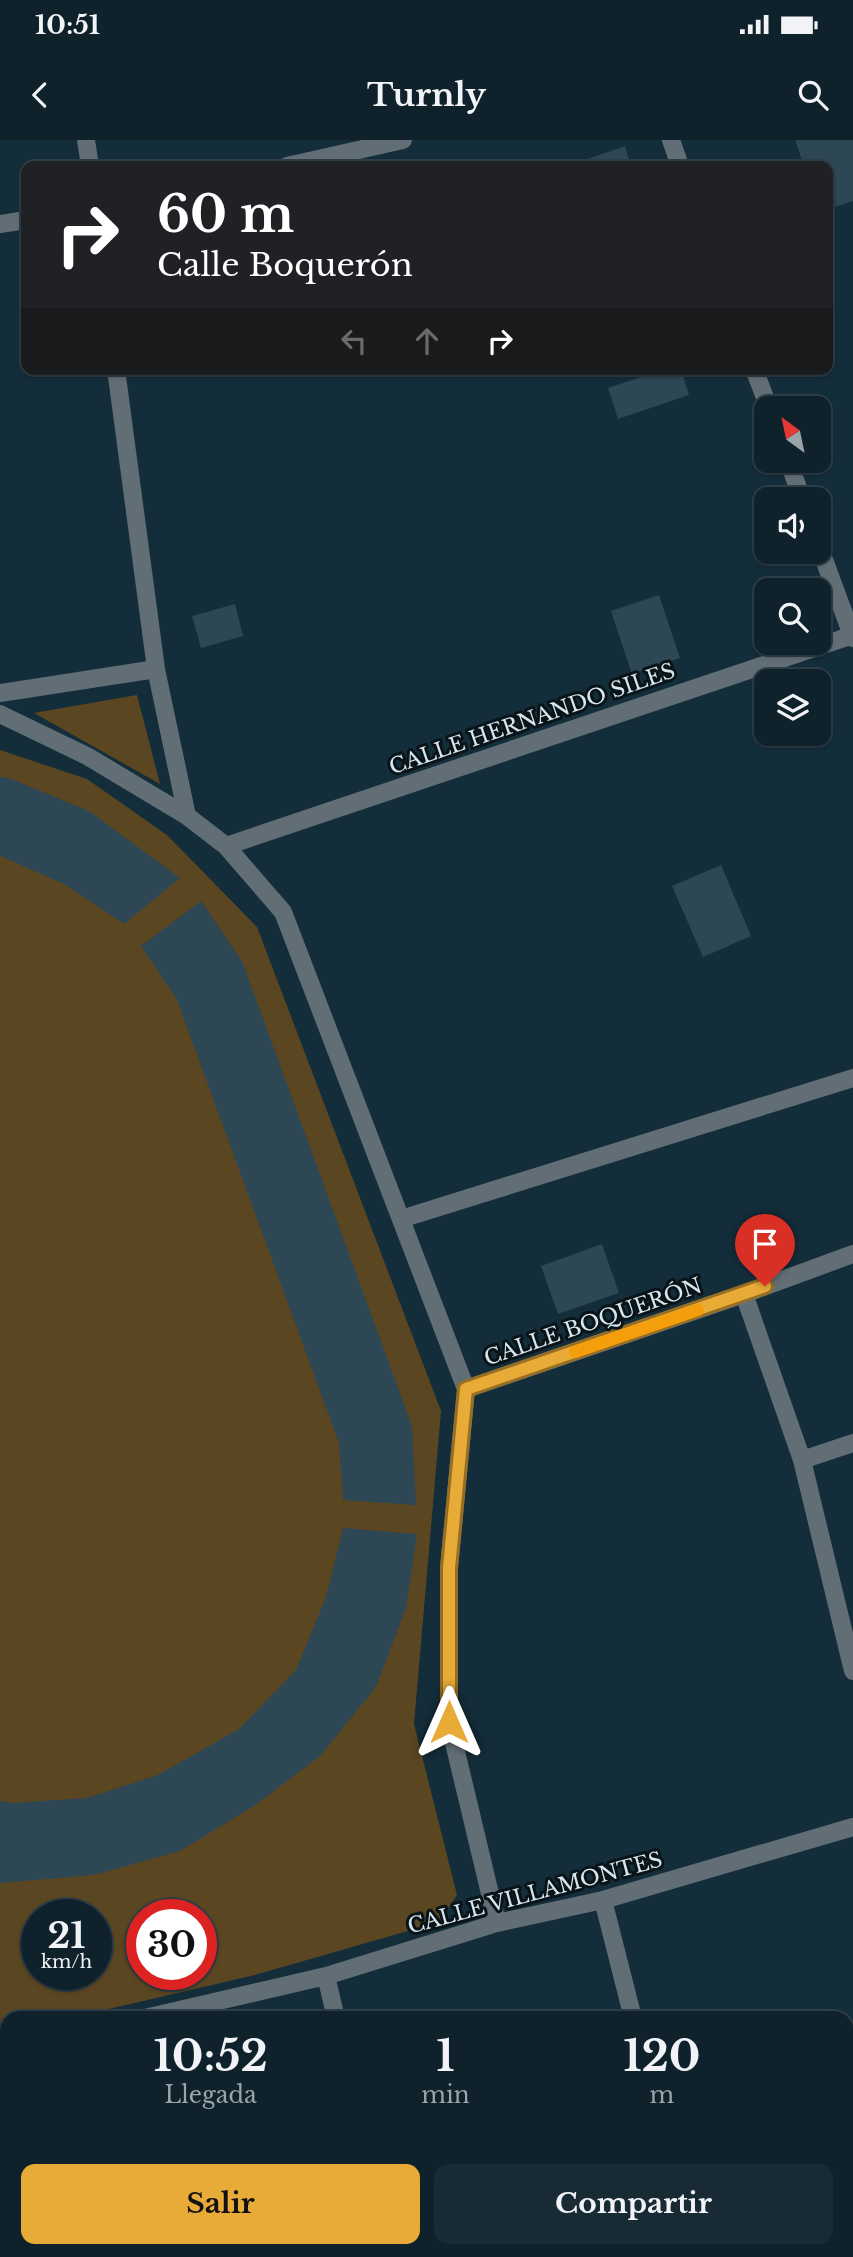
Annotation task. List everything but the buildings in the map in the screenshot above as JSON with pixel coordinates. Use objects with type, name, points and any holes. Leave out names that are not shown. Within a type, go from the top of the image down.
[{"type":"street","points":[[86,140],[89,161]]},
{"type":"street","points":[[309,161],[403,140]]},
{"type":"street","points":[[671,140],[678,161]]},
{"type":"street","points":[[0,224],[21,221]]},
{"type":"street","points":[[117,375],[156,669],[187,816]]},
{"type":"street","points":[[756,375],[764,396]]},
{"type":"street","points":[[826,564],[853,636]]},
{"type":"street","name":"CALLE HERNANDO SILES","points":[[226,846],[853,636]]},
{"type":"street","points":[[0,693],[156,669]]},
{"type":"street","points":[[0,714],[87,756],[187,816],[226,846],[283,912],[466,1389],[449,1568],[449,1722],[497,1923]]},
{"type":"street","points":[[401,1219],[853,1078]]},
{"type":"street","name":"CALLE BOQUERÓN","points":[[466,1389],[853,1254]]},
{"type":"street","points":[[744,1294],[802,1460],[853,1671]]},
{"type":"street","points":[[802,1460],[853,1443]]},
{"type":"street","name":"CALLE VILLAMONTES","points":[[175,2011],[326,1976],[497,1923],[603,1900],[853,1827]]},
{"type":"street","points":[[603,1900],[631,2011]]},
{"type":"street","points":[[326,1976],[334,2011]]},
{"type":"shaded area","points":[[137,695],[160,784],[34,713]]},
{"type":"shaded area","points":[[0,750],[87,779],[167,835],[257,927],[441,1411],[414,1724],[457,1895],[439,1922],[217,1984],[217,1899],[126,1899],[126,1990],[190,1990],[100,2011],[0,2011]]},
{"type":"slow traffic","points":[[575,1352],[698,1310]]},
{"type":"route","points":[[449,1722],[449,1568],[466,1389],[765,1286]]}]
